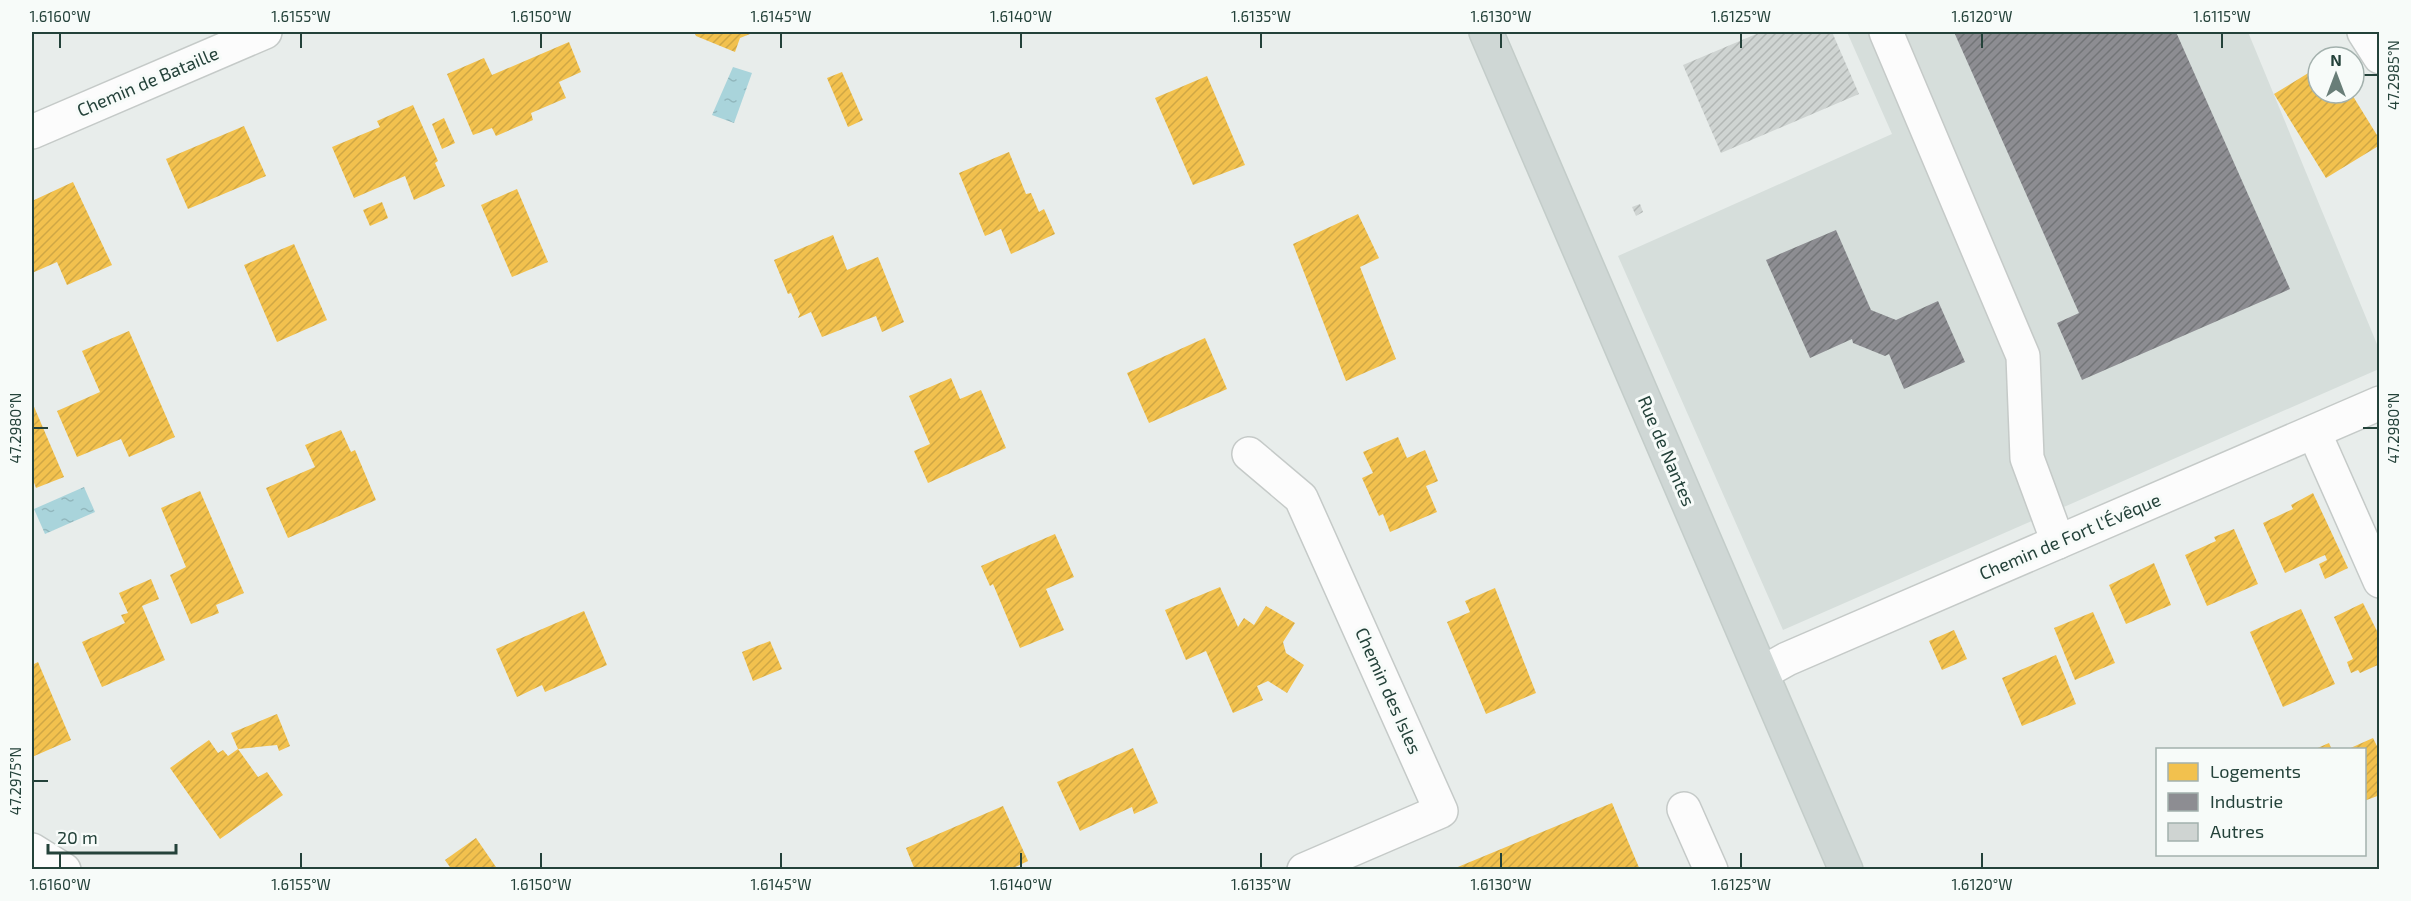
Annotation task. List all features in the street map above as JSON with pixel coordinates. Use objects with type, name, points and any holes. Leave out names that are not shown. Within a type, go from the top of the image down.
[{"type":"main road","name":"Rue de Nantes","points":[[1486,32],[1846,870]]},
{"type":"street","name":"Chemin de Bataille","points":[[32,132],[265,32]]},
{"type":"street","points":[[1886,32],[2023,356],[2027,458],[2058,542]]},
{"type":"street","points":[[2364,32],[2379,57]]},
{"type":"street","name":"Chemin de Fort l'Évêque","points":[[1762,673],[1786,659],[2379,403]]},
{"type":"street","points":[[2314,432],[2379,581]]},
{"type":"street","name":"Chemin des Isles","points":[[1249,454],[1301,498],[1441,811],[1304,870]]},
{"type":"street","points":[[1684,809],[1711,870]]},
{"type":"street","points":[[32,850],[64,870]]},
{"type":"shaded area","points":[[1847,32],[2248,32],[2379,349],[2379,369],[1783,630],[1618,256],[1892,134]]},
{"type":"water","points":[[733,67],[752,73],[734,123],[712,115]]},
{"type":"water","points":[[84,487],[95,512],[45,534],[34,509]]},
{"type":"building: Logements","points":[[694,32],[755,32],[740,38],[735,52],[696,36]]},
{"type":"building: Logements","points":[[569,42],[581,72],[559,82],[566,98],[531,113],[533,120],[496,136],[492,128],[473,135],[447,74],[484,58],[492,75]]},
{"type":"building: Logements","points":[[842,72],[863,120],[848,127],[827,78]]},
{"type":"building: Logements","points":[[2306,74],[2306,105],[2358,105],[2380,140],[2380,145],[2326,178],[2274,94]]},
{"type":"building: Logements","points":[[1207,76],[1245,165],[1193,185],[1155,98]]},
{"type":"building: Logements","points":[[413,105],[438,161],[435,163],[445,186],[414,200],[405,176],[354,198],[332,147],[380,127],[377,121]]},
{"type":"building: Logements","points":[[444,118],[455,143],[442,149],[432,124]]},
{"type":"building: Logements","points":[[244,126],[266,176],[188,209],[166,159]]},
{"type":"building: Logements","points":[[1009,152],[1026,194],[1031,193],[1039,212],[1044,209],[1055,234],[1011,254],[1001,229],[985,236],[959,173]]},
{"type":"building: Logements","points":[[73,182],[112,265],[67,285],[57,262],[32,273],[32,201]]},
{"type":"building: Logements","points":[[517,189],[548,262],[512,277],[481,205]]},
{"type":"building: Logements","points":[[382,202],[388,218],[370,226],[363,210]]},
{"type":"building: Logements","points":[[1358,214],[1379,258],[1360,267],[1396,359],[1346,381],[1293,244]]},
{"type":"building: Logements","points":[[833,235],[847,270],[878,257],[904,322],[882,332],[876,316],[822,337],[811,312],[798,318],[800,314],[791,293],[788,294],[774,260]]},
{"type":"building: Logements","points":[[294,244],[327,320],[277,342],[244,265]]},
{"type":"building: Logements","points":[[129,331],[175,437],[129,457],[121,439],[77,457],[57,411],[100,392],[82,351]]},
{"type":"building: Logements","points":[[1205,338],[1227,389],[1149,423],[1127,373]]},
{"type":"building: Logements","points":[[951,378],[960,399],[981,390],[1006,448],[928,483],[914,451],[930,444],[909,396]]},
{"type":"building: Logements","points":[[32,402],[64,477],[36,488],[32,477]]},
{"type":"building: Logements","points":[[341,430],[351,452],[355,450],[376,500],[288,538],[266,488],[315,467],[305,445]]},
{"type":"building: Logements","points":[[1398,437],[1407,458],[1425,450],[1438,481],[1426,486],[1437,512],[1390,532],[1383,514],[1379,516],[1362,478],[1373,473],[1363,452]]},
{"type":"building: Logements","points":[[200,491],[244,593],[216,605],[219,613],[191,624],[170,575],[186,567],[161,508]]},
{"type":"building: Logements","points":[[2313,493],[2348,568],[2325,579],[2319,564],[2327,560],[2325,555],[2285,573],[2263,523],[2293,509],[2291,505]]},
{"type":"building: Logements","points":[[2234,529],[2258,584],[2207,606],[2185,555],[2216,541],[2214,537]]},
{"type":"building: Logements","points":[[1055,534],[1074,577],[1046,589],[1064,630],[1020,648],[993,584],[990,586],[981,566]]},
{"type":"building: Logements","points":[[2154,563],[2171,605],[2126,624],[2109,585]]},
{"type":"building: Logements","points":[[151,579],[159,599],[142,606],[165,660],[102,687],[82,642],[125,623],[121,615],[128,613],[119,593]]},
{"type":"building: Logements","points":[[1220,587],[1238,627],[1244,618],[1254,625],[1266,606],[1295,623],[1283,642],[1286,653],[1304,665],[1287,693],[1268,681],[1257,686],[1263,700],[1233,713],[1206,651],[1186,660],[1165,610]]},
{"type":"building: Logements","points":[[1495,588],[1536,693],[1486,714],[1447,622],[1470,612],[1465,601]]},
{"type":"building: Logements","points":[[2363,603],[2380,637],[2380,664],[2360,673],[2358,670],[2351,673],[2347,662],[2353,659],[2334,617]]},
{"type":"building: Logements","points":[[2301,609],[2335,684],[2283,707],[2250,632]]},
{"type":"building: Logements","points":[[584,611],[607,665],[545,692],[542,685],[517,697],[496,649]]},
{"type":"building: Logements","points":[[2093,612],[2115,663],[2075,680],[2054,628]]},
{"type":"building: Logements","points":[[1954,630],[1967,659],[1942,670],[1929,641]]},
{"type":"building: Logements","points":[[770,641],[782,669],[753,681],[742,652]]},
{"type":"building: Logements","points":[[2056,655],[2076,704],[2022,726],[2002,678]]},
{"type":"building: Logements","points":[[38,662],[71,740],[32,757],[32,665]]},
{"type":"building: Logements","points":[[277,714],[290,746],[279,751],[277,745],[238,749],[231,733]]},
{"type":"building: Logements","points":[[2373,738],[2380,752],[2380,795],[2366,800],[2366,748],[2350,748]]},
{"type":"building: Logements","points":[[209,740],[218,753],[223,750],[228,756],[238,749],[258,777],[267,772],[283,795],[220,839],[170,768]]},
{"type":"building: Logements","points":[[2329,743],[2331,748],[2318,748]]},
{"type":"building: Logements","points":[[1133,748],[1158,803],[1134,814],[1132,807],[1080,831],[1057,782]]},
{"type":"building: Logements","points":[[1612,803],[1640,870],[1453,870],[1453,869]]},
{"type":"building: Logements","points":[[1003,806],[1028,861],[1009,870],[915,870],[906,848]]},
{"type":"building: Logements","points":[[476,838],[498,870],[452,870],[445,860]]},
{"type":"building: Industrie","points":[[1954,32],[2176,32],[2290,289],[2082,380],[2057,323],[2079,313]]},
{"type":"building: Industrie","points":[[1836,230],[1871,310],[1896,320],[1938,301],[1965,362],[1904,389],[1889,354],[1885,356],[1853,343],[1852,339],[1810,358],[1766,260]]},
{"type":"building: Autres","points":[[1761,32],[1832,32],[1859,94],[1721,153],[1683,65]]},
{"type":"building: Autres","points":[[1640,204],[1643,212],[1636,216],[1632,207]]}]
